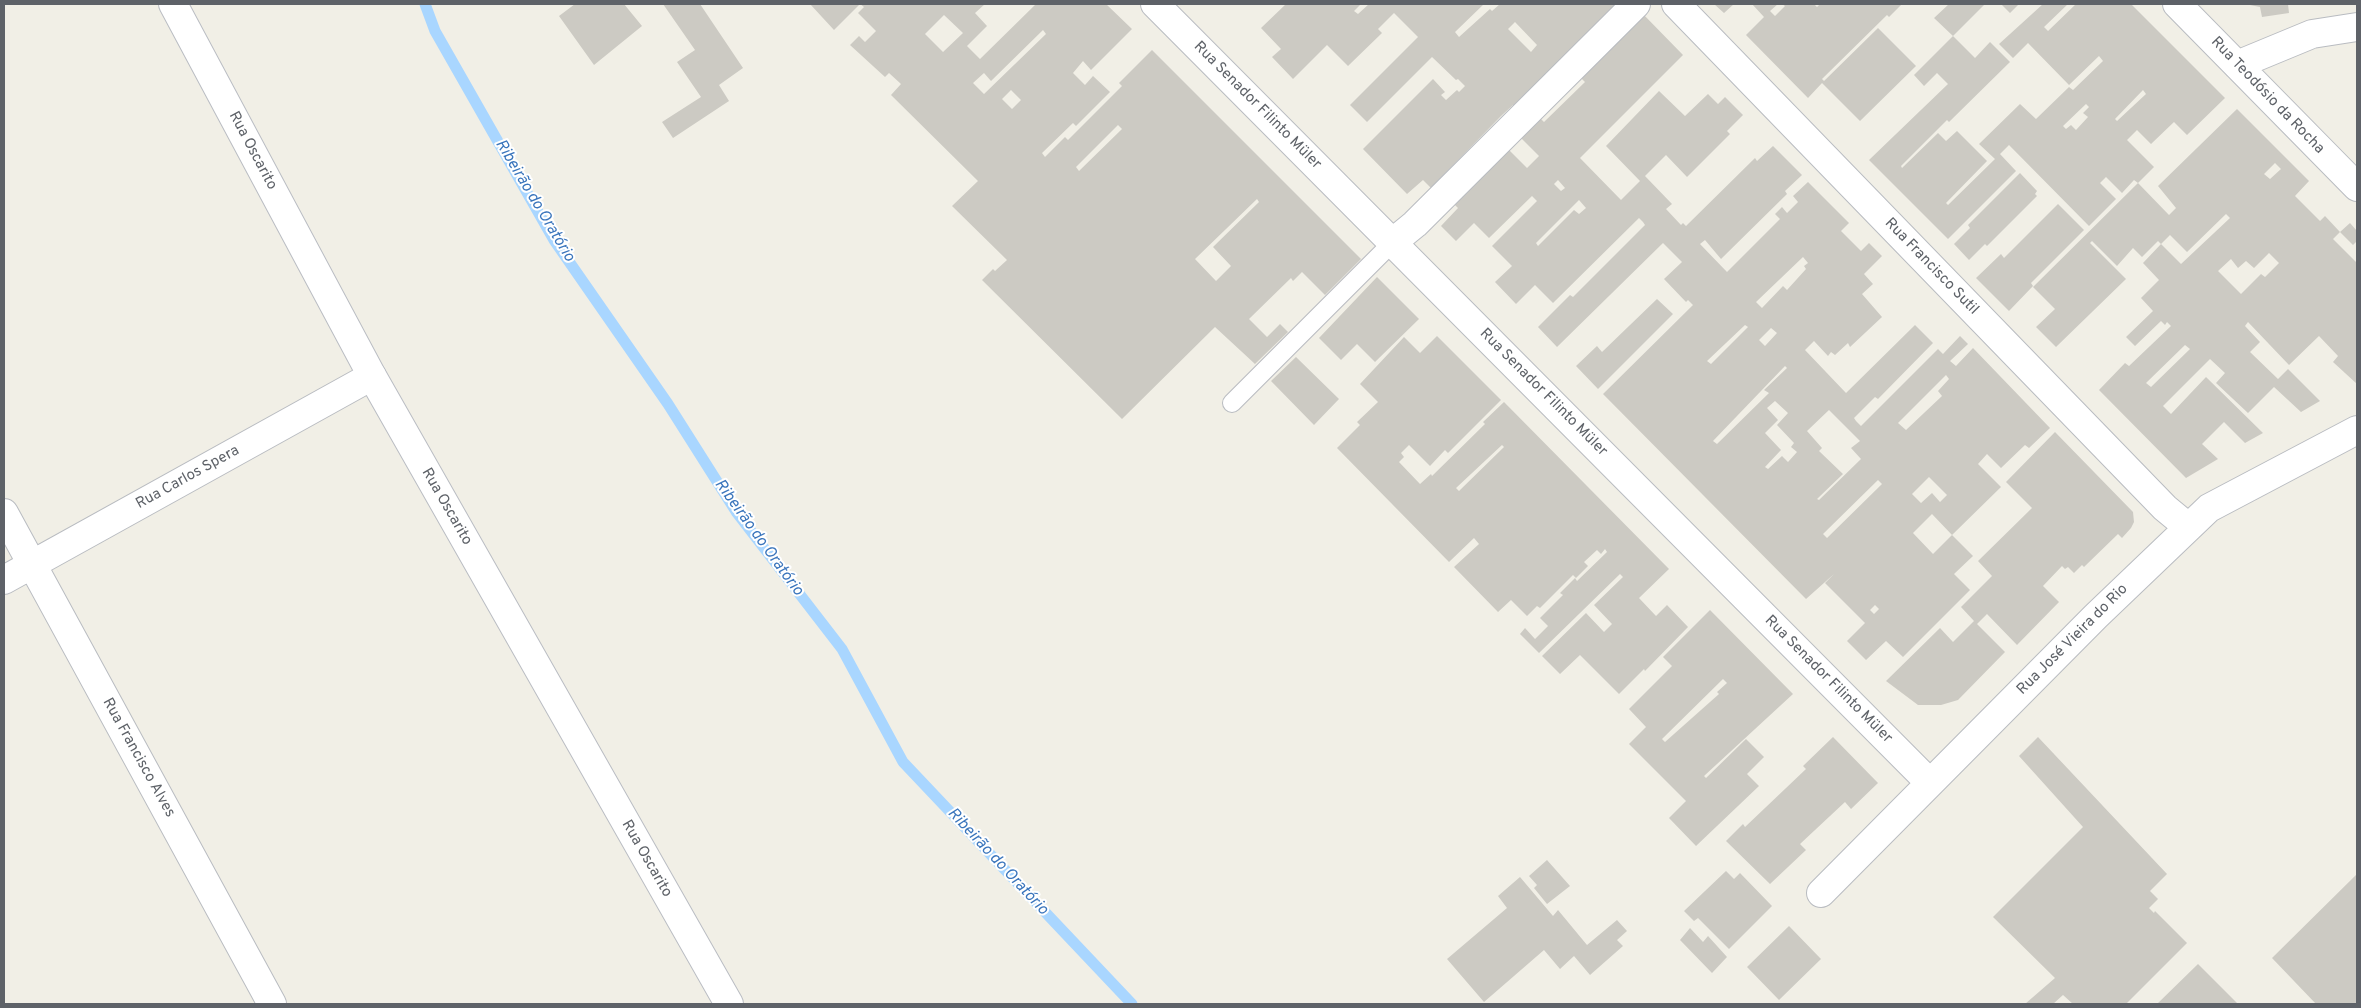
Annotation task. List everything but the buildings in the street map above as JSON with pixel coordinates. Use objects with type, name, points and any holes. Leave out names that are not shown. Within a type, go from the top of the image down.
[{"type":"street","name":"Rua Oscarito","points":[[173,4],[372,376],[729,1004]]},
{"type":"street","name":"Rua Senador Filinto Müler","points":[[1155,4],[1930,783]]},
{"type":"street","points":[[1393,242],[1415,224],[1636,4]]},
{"type":"street","name":"Rua Francisco Sutil","points":[[1676,4],[2165,508],[2188,528]]},
{"type":"street","name":"Rua Teodósio da Rocha","points":[[2177,4],[2357,187]]},
{"type":"street","points":[[2237,65],[2312,34],[2357,28]]},
{"type":"street","name":"Rua Carlos Spera","points":[[4,580],[372,376]]},
{"type":"street","name":"Rua José Vieira do Rio","points":[[1821,893],[2209,508],[2357,430]]},
{"type":"street","name":"Rua Francisco Alves","points":[[4,513],[272,1004]]},
{"type":"lane","points":[[1232,403],[1393,242]]},
{"type":"waterway","name":"Ribeirão do Oratório","points":[[425,4],[435,31],[554,240],[668,404],[737,513],[842,649],[903,762],[1132,1004]]}]
